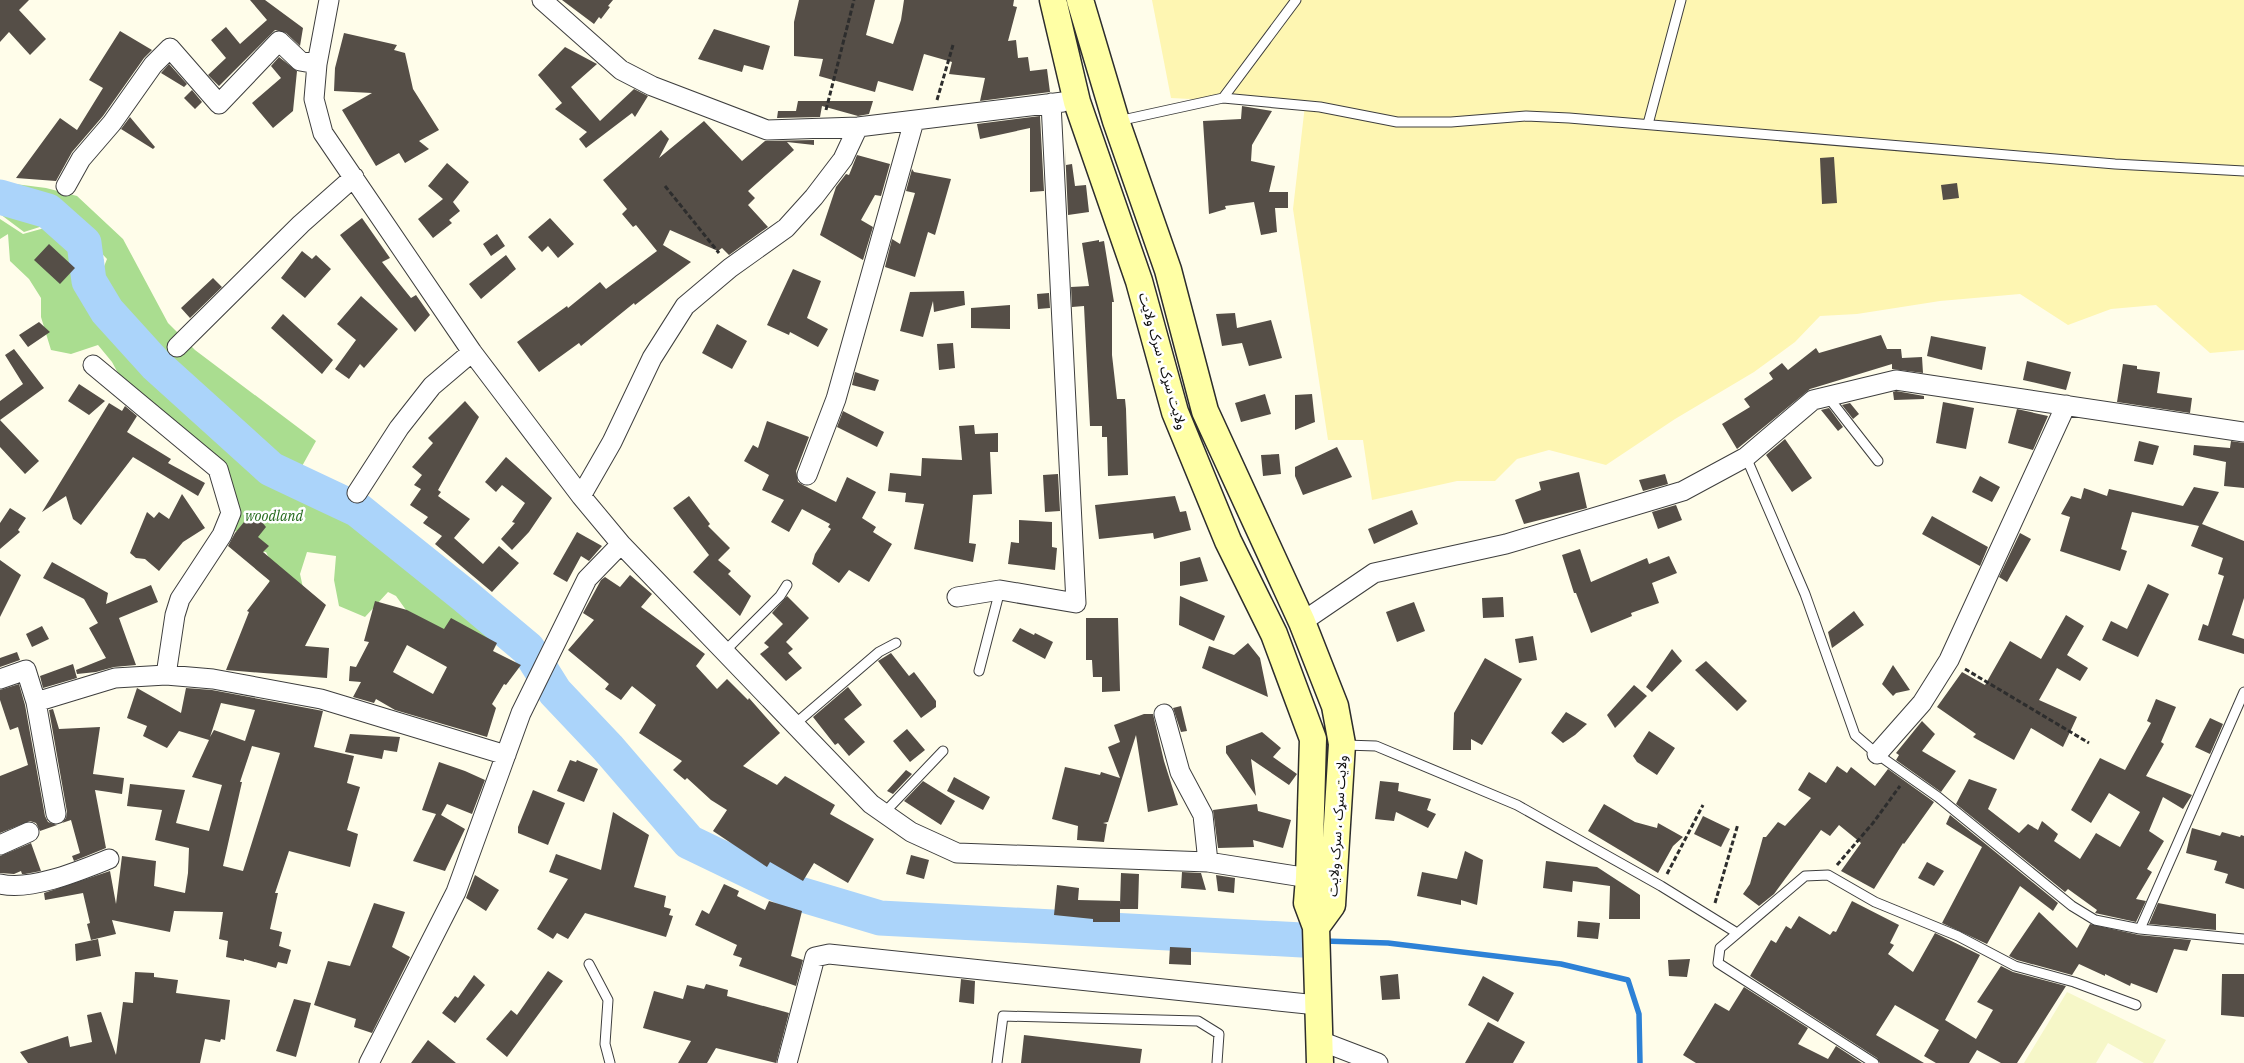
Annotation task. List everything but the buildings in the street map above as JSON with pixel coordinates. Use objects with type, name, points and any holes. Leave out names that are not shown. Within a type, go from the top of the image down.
[{"type":"main road","name":"ولایت سړک ، سرک ولایت","points":[[1053,0],[1077,102],[1139,281],[1175,412],[1228,541],[1274,634],[1313,739],[1307,903],[1316,928]]},
{"type":"main road","name":"ولایت سړک ، سرک ولایت","points":[[1080,0],[1116,121],[1168,270],[1205,410],[1302,622],[1336,706],[1342,744],[1332,905],[1316,928]]},
{"type":"main road","points":[[1316,928],[1319,1052]]},
{"type":"street","points":[[329,0],[317,64],[314,99],[323,133],[472,352],[581,496],[622,544],[871,804],[912,832],[957,853],[1208,862],[1309,878]]},
{"type":"street","points":[[542,0],[621,70],[652,86],[767,130],[858,127],[1051,103],[1077,102]]},
{"type":"street","points":[[66,186],[81,159],[112,124],[153,65],[170,48],[219,104],[279,41],[300,61],[317,64]]},
{"type":"street","points":[[957,597],[1000,590],[1076,603],[1051,103]]},
{"type":"street","points":[[807,474],[836,398],[922,120]]},
{"type":"street","points":[[581,496],[612,442],[652,358],[685,306],[730,268],[786,228],[843,159],[858,127]]},
{"type":"street","points":[[177,347],[301,224],[354,176]]},
{"type":"street","points":[[357,493],[399,428],[432,386],[472,352]]},
{"type":"street","points":[[93,365],[218,469],[231,513],[222,535],[180,599],[175,615],[166,675]]},
{"type":"street","points":[[1302,622],[1374,573],[1506,544],[1683,491],[1746,457],[1813,400],[1896,380],[2244,432]]},
{"type":"street","points":[[1877,754],[1922,703],[1949,660],[2066,405]]},
{"type":"street","points":[[369,1063],[456,892],[521,713],[587,579],[622,544]]},
{"type":"street","points":[[0,679],[26,670],[36,702],[56,814]]},
{"type":"street","points":[[36,702],[115,678],[166,675],[213,680],[321,700],[506,755]]},
{"type":"street","points":[[1164,714],[1180,772],[1203,815],[1208,862]]},
{"type":"street","points":[[0,845],[29,832]]},
{"type":"street","points":[[0,884],[9,886],[61,878],[108,859]]},
{"type":"street","points":[[786,1063],[815,957],[829,954],[1317,1005]]},
{"type":"street","points":[[1319,1052],[1378,1063]]},
{"type":"lane","points":[[1223,98],[1296,0]]},
{"type":"lane","points":[[1648,124],[1681,0]]},
{"type":"lane","points":[[1116,121],[1223,98],[1320,107],[1397,122],[1451,122],[1526,116],[1648,124],[2106,163],[2244,171]]},
{"type":"lane","points":[[1828,397],[1878,461]]},
{"type":"lane","points":[[1746,457],[1805,594],[1855,735],[1877,754],[1908,774],[2072,906],[2095,920],[2140,929],[2244,939]]},
{"type":"lane","points":[[725,651],[780,596],[788,585]]},
{"type":"lane","points":[[979,671],[1000,590]]},
{"type":"lane","points":[[795,724],[879,652],[896,643]]},
{"type":"lane","points":[[2140,929],[2244,692]]},
{"type":"lane","points":[[1342,744],[1376,746],[1517,805],[1661,886],[1737,933]]},
{"type":"lane","points":[[884,813],[943,751]]},
{"type":"lane","points":[[1874,1063],[1718,963],[1720,948],[1806,876],[1828,875],[1875,902],[1958,936],[2015,966],[2074,982],[2136,1005]]},
{"type":"lane","points":[[589,964],[608,1000],[605,1044],[610,1063]]},
{"type":"lane","points":[[997,1063],[1003,1016],[1198,1021],[1219,1034],[1217,1063]]},
{"type":"path","points":[[822,128],[854,0]]},
{"type":"path","points":[[922,120],[953,45]]},
{"type":"path","points":[[665,186],[730,268]]},
{"type":"path","points":[[1949,660],[2089,743]]},
{"type":"path","points":[[1828,875],[1873,823],[1908,774]]},
{"type":"path","points":[[1661,886],[1704,805]]},
{"type":"path","points":[[1712,916],[1738,824]]},
{"type":"green space","points":[[0,182],[46,188],[77,196],[123,239],[168,323],[195,350],[316,441],[296,477],[271,464],[243,444],[215,397],[165,373],[160,349],[91,299],[107,259],[68,218],[24,232],[0,214]]},
{"type":"green space","name":"woodland","points":[[0,219],[23,234],[66,222],[104,260],[86,301],[134,338],[129,354],[141,363],[148,363],[273,474],[349,518],[380,540],[391,542],[439,588],[464,598],[492,624],[486,652],[406,610],[396,596],[388,592],[365,617],[339,606],[334,580],[336,556],[307,552],[300,574],[307,606],[266,594],[273,566],[266,552],[242,550],[237,531],[225,533],[221,473],[124,384],[112,362],[98,345],[71,354],[51,350],[41,317],[41,298],[29,279],[10,261],[8,234],[0,239]]},
{"type":"green space","points":[[2067,992],[2166,1040],[2153,1063],[2144,1063],[2108,1043],[2096,1063],[2024,1063]]},
{"type":"sand","points":[[1152,0],[2244,0],[2244,350],[2210,353],[2156,305],[2111,309],[2068,325],[2020,294],[1940,301],[1857,314],[1820,316],[1795,342],[1754,372],[1675,419],[1606,465],[1549,450],[1517,459],[1495,481],[1457,481],[1372,500],[1363,440],[1328,440],[1293,209],[1305,105],[1171,98]]},
{"type":"waterway","points":[[0,197],[48,211],[84,243],[89,281],[107,311],[156,365],[271,469],[358,510],[528,649],[555,692],[608,748],[689,842],[793,892],[880,918],[1302,940]]},
{"type":"waterway","points":[[1324,941],[1388,943],[1561,964],[1628,980],[1639,1014],[1640,1063]]}]
